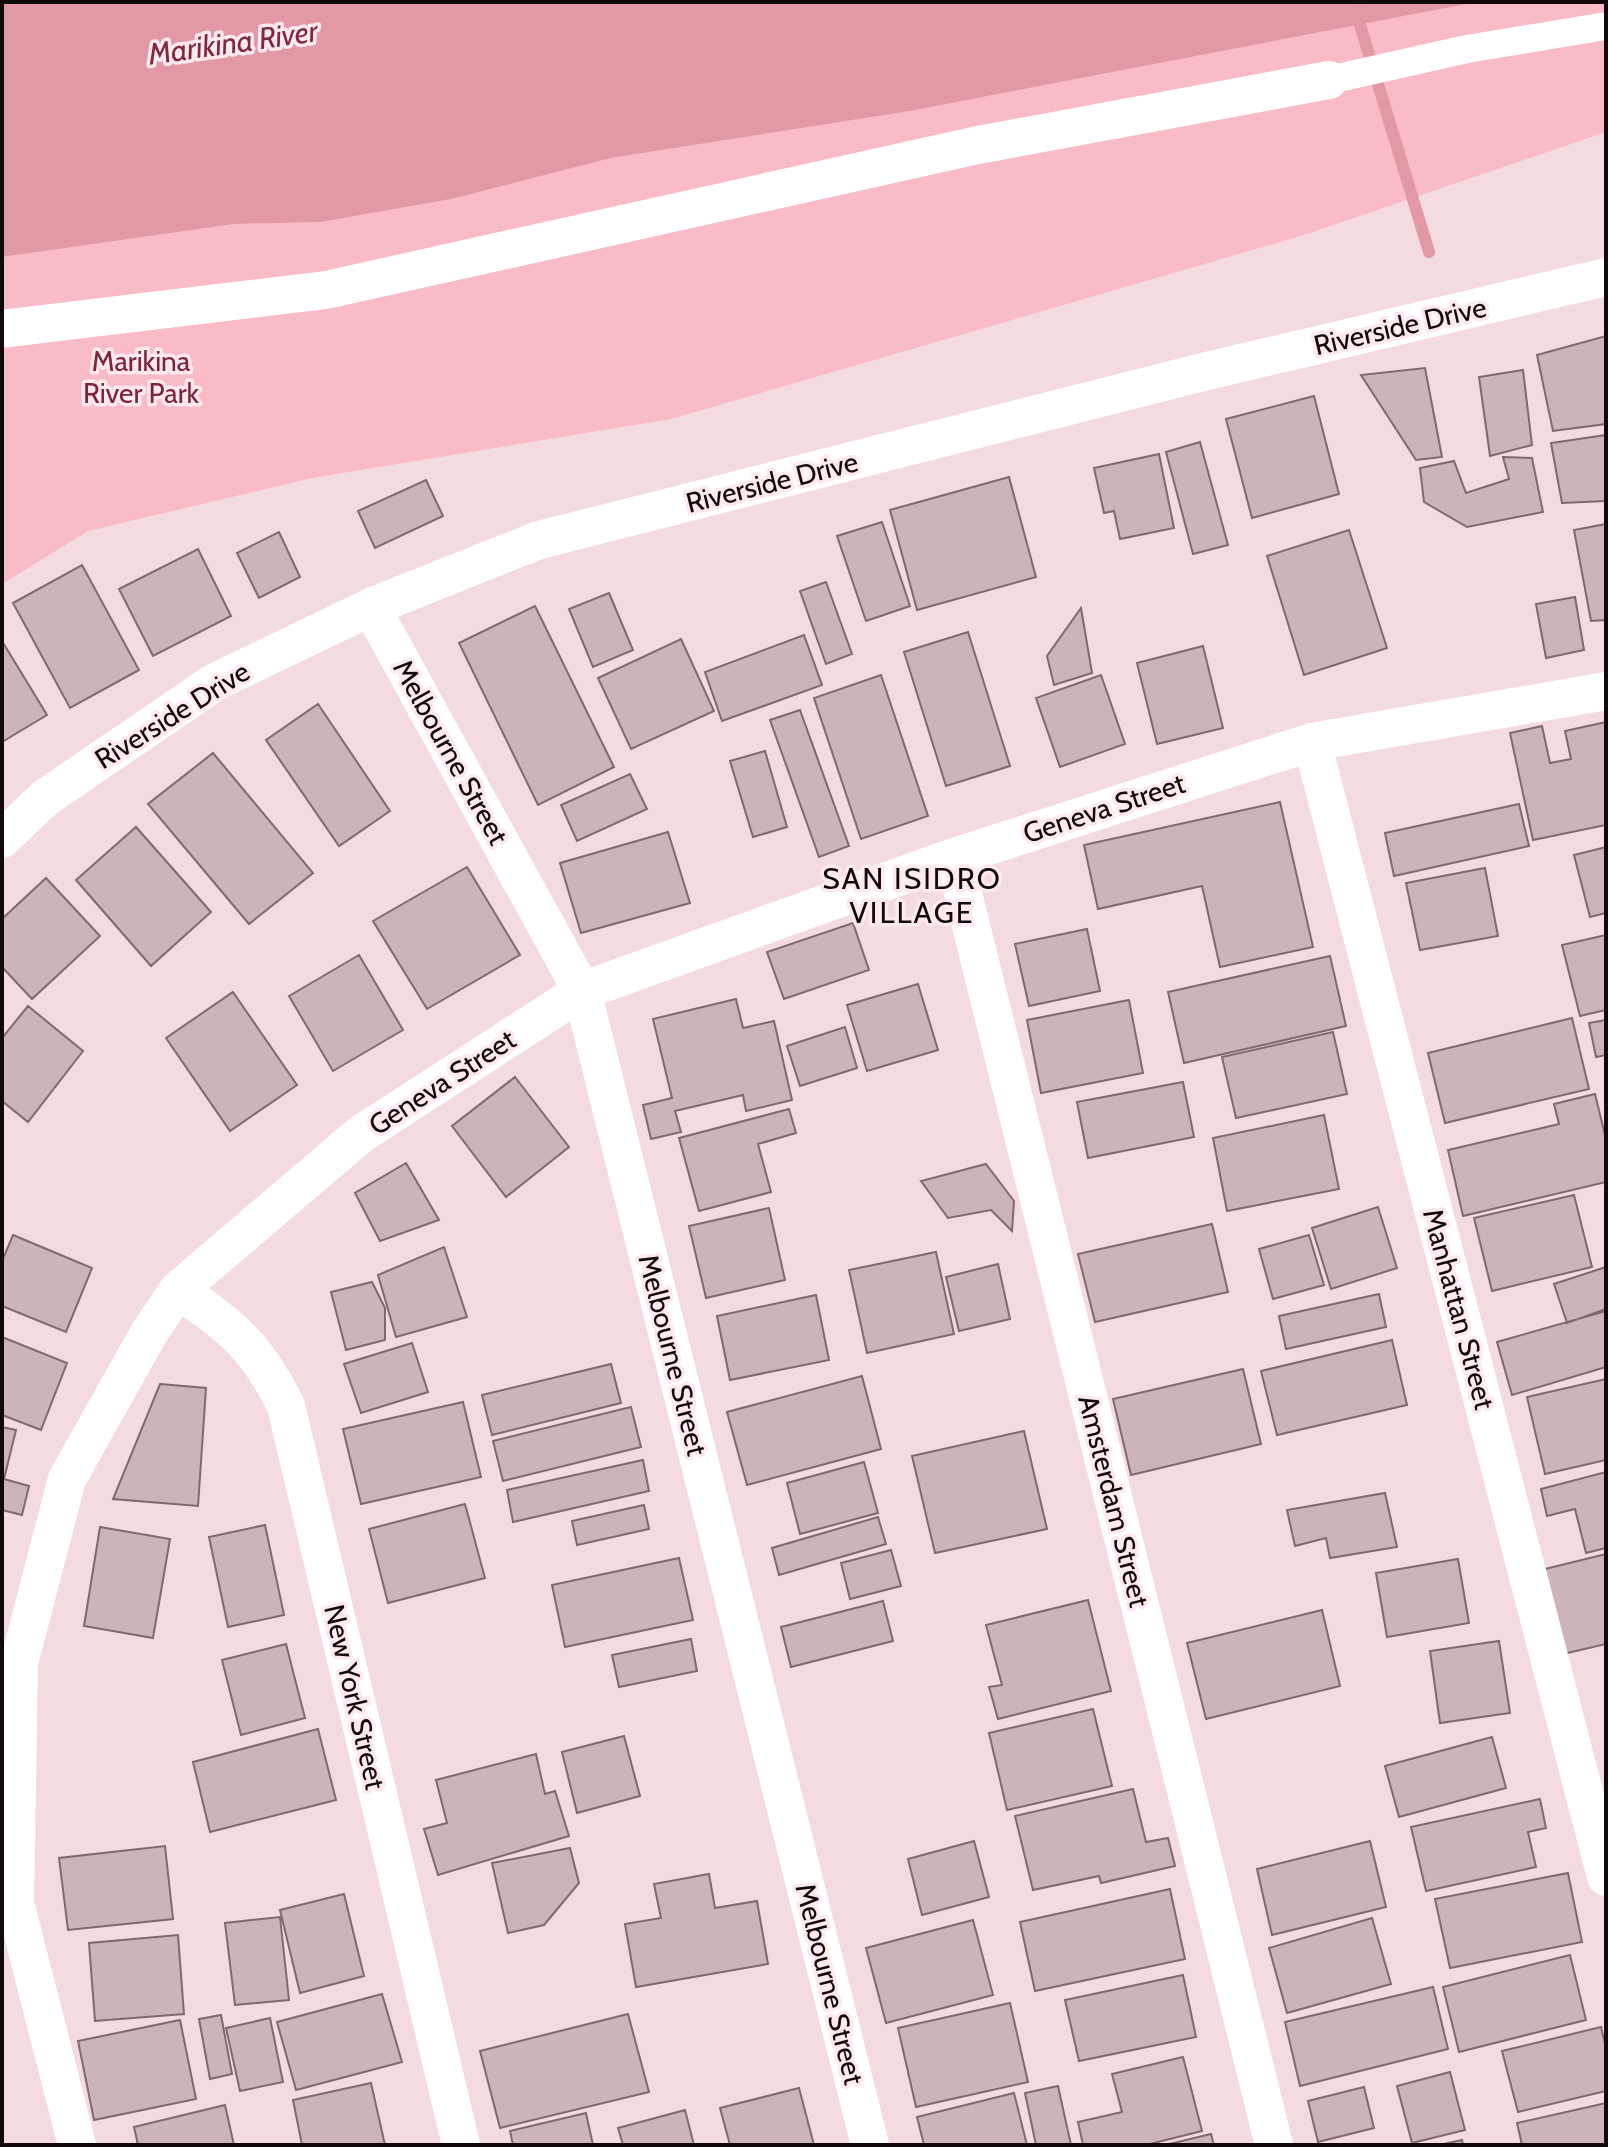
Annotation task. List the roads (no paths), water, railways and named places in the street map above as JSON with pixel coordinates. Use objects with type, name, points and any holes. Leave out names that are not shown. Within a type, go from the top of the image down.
[{"type":"street","points":[[2,329],[326,290],[978,145],[1329,80],[1467,49],[1606,26]]},
{"type":"street","name":"Riverside Drive","points":[[2,839],[45,798],[215,682],[371,607],[539,540],[1207,371],[1606,277]]},
{"type":"street","name":"Melbourne Street","points":[[371,607],[582,991],[870,2145]]},
{"type":"street","name":"Geneva Street","points":[[77,2145],[15,1903],[19,1663],[67,1479],[149,1333],[178,1290],[361,1134],[582,991],[954,857],[1312,742],[1606,691]]},
{"type":"street","name":"Manhattan Street","points":[[1312,742],[1606,1877]]},
{"type":"street","name":"Amsterdam Street","points":[[954,857],[1274,2145]]},
{"type":"street","name":"New York Street","points":[[178,1290],[233,1327],[265,1364],[286,1406],[461,2145]]},
{"type":"water","name":"Marikina River","points":[[2,2],[1477,2],[910,111],[611,158],[451,199],[321,222],[234,224],[2,257]]},
{"type":"waterway","points":[[1358,2],[1360,25],[1429,252]]},
{"type":"district","name":"SAN ISIDRO VILLAGE","points":[[912,896]]},
{"type":"park label","name":"Marikina River Park","points":[[141,377]]}]
